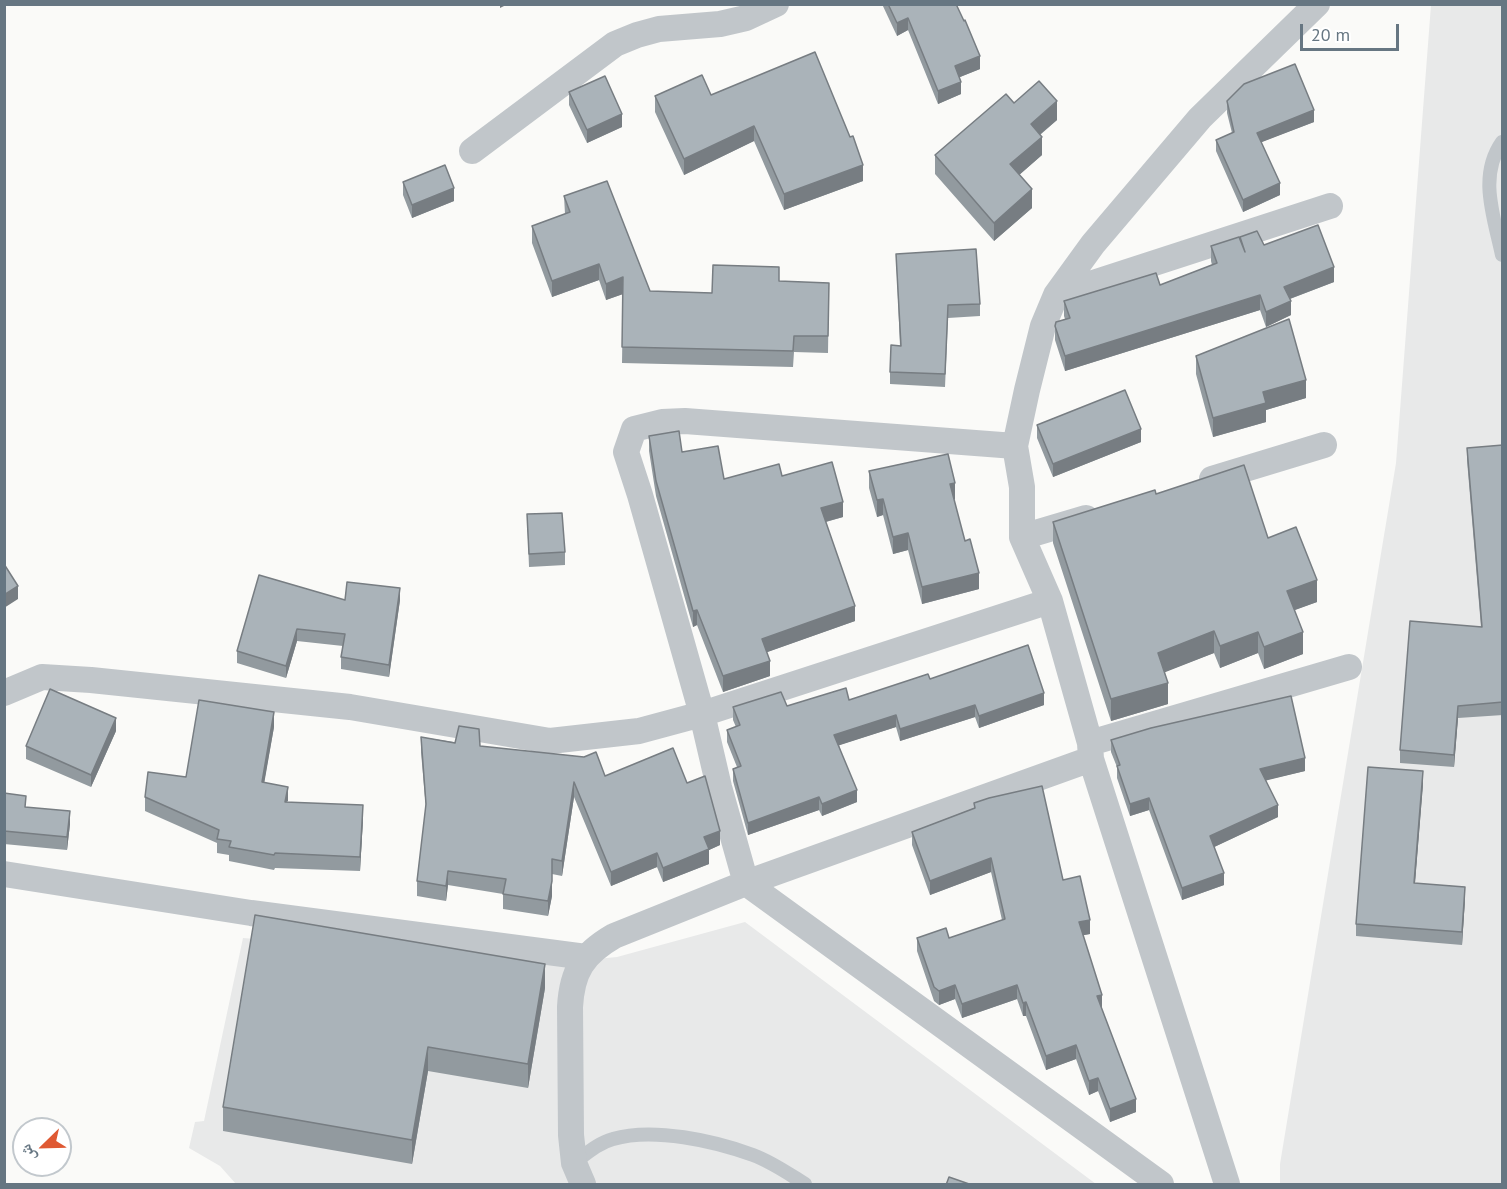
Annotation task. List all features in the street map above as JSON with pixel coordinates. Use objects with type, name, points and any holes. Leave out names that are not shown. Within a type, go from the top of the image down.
[{"type":"street","points":[[472,151],[615,44],[637,34],[659,29],[720,24],[746,18],[776,4]]},
{"type":"street","points":[[1227,1185],[1091,751],[1050,601],[1022,537],[1022,487],[1015,446],[1043,326],[1056,296],[1093,244],[1200,118],[1317,4]]},
{"type":"street","points":[[1056,296],[1330,206]]},
{"type":"street","points":[[1015,446],[685,421],[662,422],[634,429],[626,452],[702,714],[719,787],[746,883],[1161,1185]]},
{"type":"street","points":[[1190,486],[1324,445]]},
{"type":"street","points":[[1022,537],[1112,510]]},
{"type":"street","points":[[4,693],[42,677],[91,680],[350,707],[550,741],[639,731],[702,714],[1050,601]]},
{"type":"street","points":[[579,1174],[571,1135],[571,989],[576,972],[586,957],[599,945],[614,936],[746,883],[1091,751],[1349,667]]},
{"type":"street","points":[[4,874],[251,913],[586,957]]},
{"type":"lane","points":[[1503,142],[1492,159],[1488,178],[1503,255]]},
{"type":"lane","points":[[579,1174],[595,1148],[613,1139],[650,1134],[684,1138],[754,1156],[785,1171],[806,1185]]},
{"type":"shaded area","points":[[1431,5],[1502,5],[1502,1184],[1280,1184],[1280,1164],[1396,463]]},
{"type":"shaded area","points":[[745,922],[1096,1184],[236,1184],[220,1166],[189,1148],[195,1122],[204,1121],[243,938],[556,963],[617,957]]},
{"type":"building","points":[[888,4],[956,4],[980,56],[955,66],[961,82],[938,91],[908,18],[897,23]]},
{"type":"building","points":[[815,52],[850,137],[853,136],[863,165],[784,194],[754,126],[684,159],[655,96],[702,75],[711,95]]},
{"type":"building","points":[[1295,64],[1314,110],[1257,133],[1280,183],[1243,200],[1216,140],[1234,132],[1227,101],[1244,84]]},
{"type":"building","points":[[605,76],[622,114],[587,130],[569,92]]},
{"type":"building","points":[[1039,81],[1057,101],[1031,124],[1042,137],[1010,164],[1032,189],[994,223],[935,155],[1006,94],[1014,103]]},
{"type":"building","points":[[445,165],[454,188],[412,205],[403,182]]},
{"type":"building","points":[[607,181],[650,291],[712,293],[713,265],[779,267],[779,281],[829,283],[828,336],[794,336],[793,351],[622,347],[623,277],[606,284],[599,264],[552,281],[532,226],[570,212],[564,196]]},
{"type":"building","points":[[1318,225],[1334,267],[1284,287],[1291,301],[1266,312],[1260,295],[1065,356],[1055,326],[1056,322],[1070,318],[1064,301],[1156,273],[1160,285],[1217,263],[1211,246],[1239,237],[1245,252],[1240,237],[1257,231],[1264,245]]},
{"type":"building","points":[[976,249],[980,304],[948,305],[945,374],[890,372],[891,345],[901,346],[896,254]]},
{"type":"building","points":[[1289,319],[1306,380],[1263,392],[1266,403],[1213,418],[1196,356]]},
{"type":"building","points":[[1125,390],[1141,429],[1053,464],[1037,425]]},
{"type":"building","points":[[679,431],[682,452],[718,446],[724,479],[779,464],[782,476],[832,462],[843,502],[821,508],[855,606],[762,639],[770,661],[723,676],[697,610],[693,611],[656,481],[649,436]]},
{"type":"building","points":[[1503,445],[1503,702],[1458,706],[1454,755],[1400,750],[1410,621],[1482,627],[1467,448]]},
{"type":"building","points":[[948,454],[955,483],[950,484],[965,541],[970,539],[979,573],[922,587],[908,533],[893,537],[883,499],[877,500],[869,471]]},
{"type":"building","points":[[1244,465],[1268,538],[1296,527],[1317,580],[1287,591],[1303,632],[1264,647],[1258,632],[1220,646],[1214,631],[1158,653],[1168,683],[1111,699],[1053,522],[1155,490],[1156,494]]},
{"type":"building","points":[[562,513],[565,552],[529,554],[527,514]]},
{"type":"building","points":[[4,564],[18,586],[4,595]]},
{"type":"building","points":[[259,575],[345,600],[347,582],[400,588],[389,665],[341,657],[345,634],[297,629],[286,666],[237,651]]},
{"type":"building","points":[[1028,645],[1044,693],[979,716],[975,705],[900,729],[896,715],[834,735],[857,790],[822,804],[819,797],[748,823],[733,769],[741,766],[727,730],[740,725],[733,707],[781,692],[787,706],[846,688],[849,700],[928,674],[930,679]]},
{"type":"building","points":[[50,689],[116,718],[91,775],[26,746]]},
{"type":"building","points":[[1291,696],[1305,758],[1260,769],[1278,805],[1210,836],[1224,873],[1182,888],[1149,798],[1130,804],[1111,740],[1151,728]]},
{"type":"building","points":[[199,700],[274,712],[262,782],[288,787],[285,802],[363,805],[360,857],[275,853],[274,855],[229,847],[231,841],[217,839],[219,830],[145,797],[148,772],[186,777]]},
{"type":"building","points":[[459,726],[479,729],[480,746],[584,757],[596,752],[605,776],[673,748],[687,783],[705,776],[720,831],[704,837],[709,849],[663,868],[657,853],[611,872],[574,782],[562,861],[552,859],[552,881],[548,901],[503,894],[506,879],[448,871],[446,886],[417,881],[426,804],[421,737],[455,743]]},
{"type":"building","points":[[1368,767],[1423,771],[1414,883],[1465,887],[1462,932],[1356,924]]},
{"type":"building","points":[[1042,786],[1063,880],[1080,876],[1090,920],[1079,922],[1102,995],[1097,996],[1136,1099],[1110,1109],[1098,1078],[1089,1081],[1076,1045],[1046,1056],[1026,1002],[1023,1003],[1017,985],[962,1004],[955,985],[939,991],[934,987],[917,938],[946,928],[949,938],[1005,919],[991,858],[930,881],[912,832],[975,808],[974,803]]},
{"type":"building","points":[[4,793],[26,796],[25,807],[70,811],[67,837],[4,831]]},
{"type":"building","points":[[255,915],[545,964],[528,1064],[428,1047],[412,1140],[223,1107]]},
{"type":"building","points":[[949,1177],[972,1185],[946,1185]]}]
